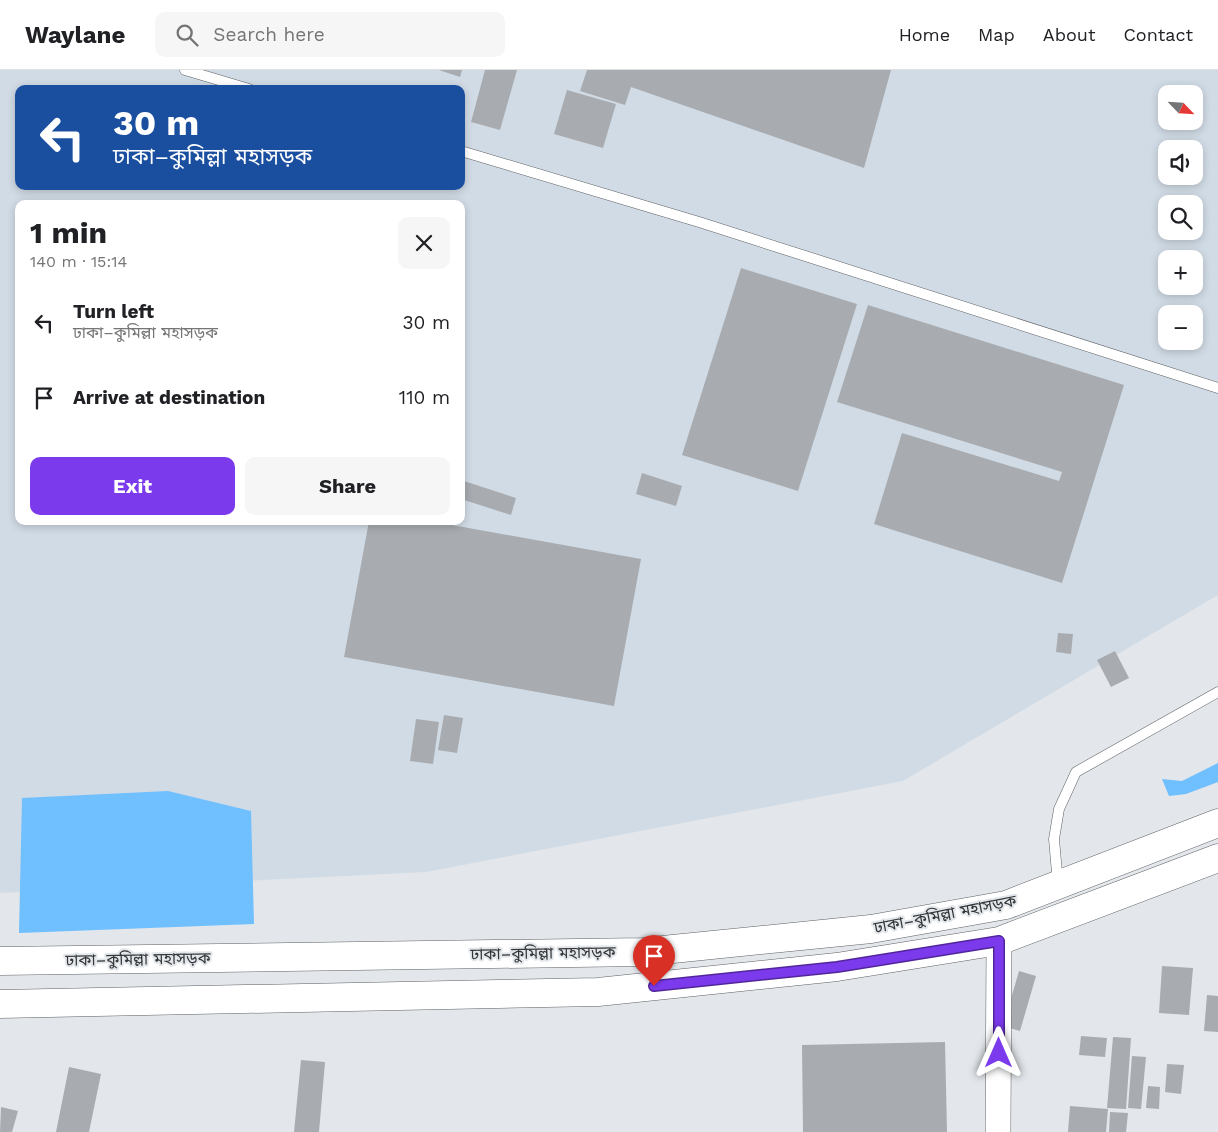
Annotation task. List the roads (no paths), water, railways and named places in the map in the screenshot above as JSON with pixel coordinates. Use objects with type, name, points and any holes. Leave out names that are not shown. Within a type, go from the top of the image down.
[{"type":"highway","name":"ঢাকা–কুমিল্লা মহাসড়ক","points":[[0,961],[643,952],[871,929],[1006,905],[1218,823]]},
{"type":"highway","name":"ঢাকা–কুমিল্লা মহাসড়ক","points":[[0,1004],[598,992],[837,967],[1008,938],[1218,858]]},
{"type":"highway","points":[[1006,905],[1008,938]]},
{"type":"street","points":[[998,1132],[1008,938]]},
{"type":"lane","points":[[186,70],[236,85]]},
{"type":"lane","points":[[465,153],[699,222],[1218,388]]},
{"type":"lane","points":[[1058,885],[1054,839],[1059,809],[1076,772],[1218,692]]},
{"type":"water","points":[[1218,763],[1218,782],[1186,794],[1169,796],[1162,779],[1182,781]]},
{"type":"water","points":[[168,791],[251,811],[254,924],[19,933],[22,798]]}]
